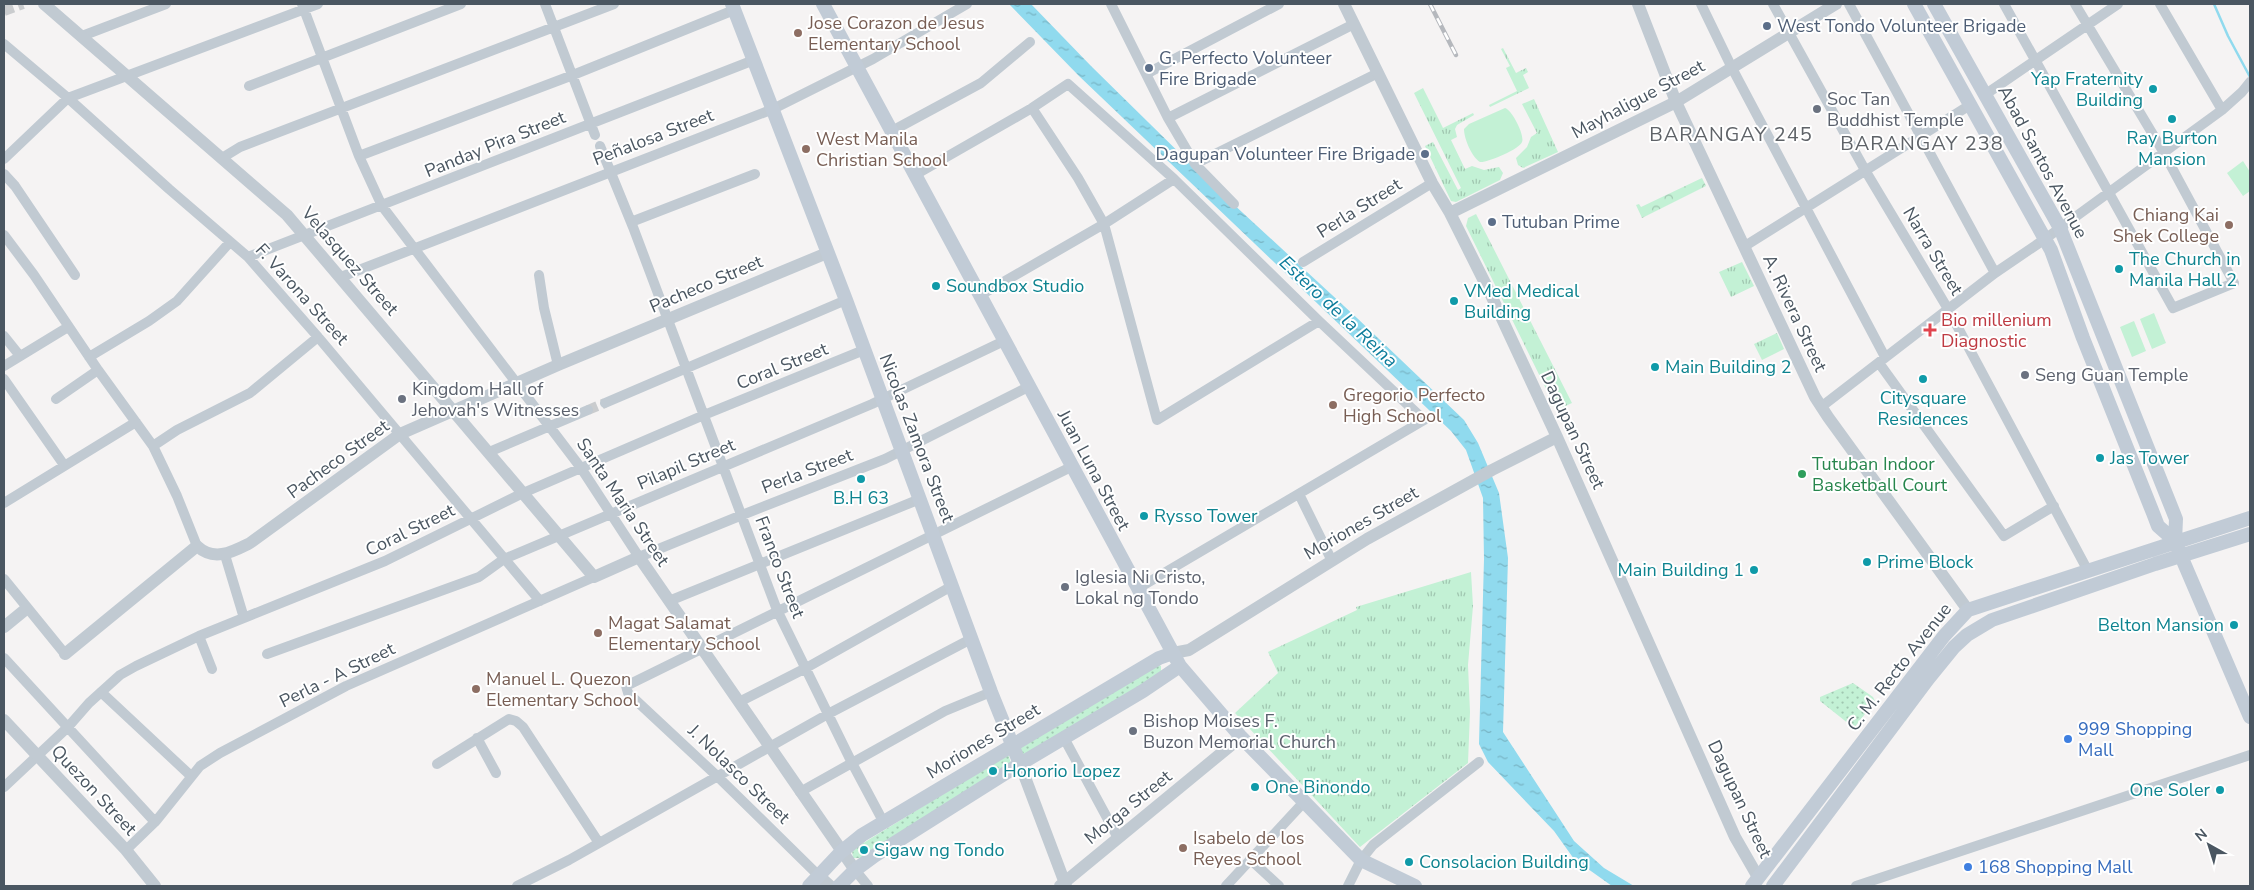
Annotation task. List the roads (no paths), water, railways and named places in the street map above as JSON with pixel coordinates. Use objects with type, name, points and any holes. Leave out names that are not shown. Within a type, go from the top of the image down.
[{"type":"main road","name":"Juan Luna Street","points":[[824,4],[858,68],[896,129],[915,175],[1180,666],[1241,737],[1361,860],[1416,886]]},
{"type":"main road","name":"Abad Santos Avenue","points":[[1914,4],[2051,250],[2083,338],[2152,512],[2158,526],[2175,541]]},
{"type":"main road","name":"Abad Santos Avenue","points":[[1934,4],[2060,228],[2176,519],[2175,541],[2180,556],[2250,717]]},
{"type":"main road","name":"Nicolas Zamora Street","points":[[733,7],[846,300],[971,639],[1020,764]]},
{"type":"main road","name":"C. M. Recto Avenue","points":[[1755,882],[1949,630],[1968,610],[2250,518]]},
{"type":"main road","name":"C. M. Recto Avenue","points":[[1773,886],[1928,679],[1954,647],[1967,636],[1992,620],[2250,534]]},
{"type":"main road","name":"Moriones Street","points":[[809,886],[841,852],[862,835],[1159,658],[1173,653]]},
{"type":"main road","name":"Moriones Street","points":[[839,886],[855,870],[874,856],[1020,764],[1143,691],[1180,666]]},
{"type":"street","name":"Velasquez Street","points":[[44,4],[287,215],[594,577]]},
{"type":"street","points":[[82,36],[166,4]]},
{"type":"street","points":[[4,159],[68,98],[303,6],[318,4]]},
{"type":"street","points":[[249,86],[461,4]]},
{"type":"street","points":[[545,4],[596,135]]},
{"type":"street","points":[[222,158],[240,147],[614,4]]},
{"type":"street","name":"Peñalosa Street","points":[[341,277],[773,109],[858,68],[966,4]]},
{"type":"street","points":[[1111,4],[1168,118],[1195,164],[1234,204]]},
{"type":"street","points":[[1146,74],[1279,4]]},
{"type":"street","name":"Dagupan Street","points":[[1344,4],[1432,183],[1450,213],[1557,437],[1755,882]]},
{"type":"street","name":"A. Rivera Street","points":[[1638,4],[1676,102],[1821,407],[1968,610]]},
{"type":"street","points":[[1701,4],[1882,360],[2004,536],[2054,506]]},
{"type":"street","name":"Narra Street","points":[[1772,4],[1865,170],[1948,309],[2088,571]]},
{"type":"street","name":"Mayhaligue Street","points":[[1450,213],[1676,102],[1836,4]]},
{"type":"street","points":[[1849,4],[1996,273]]},
{"type":"street","points":[[2004,4],[2173,308],[2234,283],[2164,152],[2075,4]]},
{"type":"street","points":[[1986,94],[2118,4]]},
{"type":"street","points":[[2160,4],[2222,110]]},
{"type":"street","name":"Santa Maria Street","points":[[303,6],[359,156],[382,206],[581,468],[639,557],[841,852],[868,886]]},
{"type":"street","points":[[359,156],[573,75],[733,7]]},
{"type":"street","points":[[1168,118],[1354,24]]},
{"type":"street","points":[[896,129],[980,83],[1030,42]]},
{"type":"street","name":"F. Varona Street","points":[[4,44],[68,98],[168,190],[248,256],[540,601]]},
{"type":"street","name":"Panday Pira Street","points":[[248,256],[382,206],[754,60]]},
{"type":"street","points":[[1195,164],[1378,73]]},
{"type":"street","points":[[915,175],[1032,108],[1068,84],[1174,179],[1319,321],[1424,420],[1137,589]]},
{"type":"street","points":[[1821,407],[1996,273],[2222,110],[2248,86]]},
{"type":"street","points":[[1745,246],[1970,105]]},
{"type":"street","points":[[1032,108],[1078,178],[1104,224],[1157,420],[1319,321]]},
{"type":"street","name":"Franco Street","points":[[600,146],[778,610],[852,764],[884,823]]},
{"type":"street","points":[[4,174],[15,186],[75,275]]},
{"type":"street","points":[[630,222],[754,174]]},
{"type":"street","points":[[979,296],[1104,224],[1174,179]]},
{"type":"street","name":"Perla Street","points":[[1303,262],[1432,183]]},
{"type":"street","points":[[4,235],[153,446],[178,496],[197,546],[203,552],[226,555],[244,618]]},
{"type":"street","points":[[89,356],[150,321],[177,300],[230,242]]},
{"type":"street","name":"Pacheco Street","points":[[226,555],[250,543],[320,494],[400,434],[666,319],[827,253]]},
{"type":"street","points":[[539,275],[544,308],[558,365]]},
{"type":"street","points":[[605,403],[846,300]]},
{"type":"street","points":[[4,366],[68,327]]},
{"type":"street","points":[[4,336],[20,356]]},
{"type":"street","points":[[153,446],[177,430],[250,393],[318,337]]},
{"type":"street","name":"Pilapil Street","points":[[267,654],[479,577],[504,559],[882,400],[1004,341]]},
{"type":"street","name":"Coral Street","points":[[4,787],[68,727],[101,692],[120,675],[136,666],[199,636],[385,561],[523,493],[704,415],[864,350]]},
{"type":"street","points":[[56,399],[98,370]]},
{"type":"street","points":[[4,378],[64,465]]},
{"type":"street","name":"Perla Street","points":[[594,577],[742,514],[901,452],[1028,387]]},
{"type":"street","points":[[489,452],[548,425],[588,410]]},
{"type":"street","points":[[4,503],[136,422]]},
{"type":"street","name":"Moriones Street","points":[[1173,653],[1189,650],[1367,539],[1464,485],[1557,437]]},
{"type":"street","points":[[701,648],[1071,466]]},
{"type":"street","points":[[1300,494],[1332,561]]},
{"type":"street","points":[[669,601],[920,499]]},
{"type":"street","points":[[4,579],[26,609],[65,654],[197,546]]},
{"type":"street","name":"Perla - A Street","points":[[126,850],[155,822],[200,766],[220,753],[346,686],[594,577]]},
{"type":"street","points":[[739,702],[806,668],[952,586]]},
{"type":"street","points":[[4,627],[26,609]]},
{"type":"street","points":[[199,636],[212,669]]},
{"type":"street","points":[[518,886],[599,843],[828,714],[971,639]]},
{"type":"street","name":"J. Nolasco Street","points":[[701,648],[626,686],[628,693],[830,886]]},
{"type":"street","name":"Moriones Street","points":[[1180,666],[1189,650]]},
{"type":"street","points":[[4,658],[155,822]]},
{"type":"street","points":[[101,692],[191,776]]},
{"type":"street","points":[[800,792],[945,711],[991,692]]},
{"type":"street","points":[[436,764],[509,719],[516,721],[523,727],[599,843]]},
{"type":"street","name":"Quezon Street","points":[[4,720],[126,850],[156,886]]},
{"type":"street","name":"Morga Street","points":[[1063,885],[1241,737]]},
{"type":"street","points":[[477,738],[496,773]]},
{"type":"street","points":[[1064,738],[1118,838]]},
{"type":"street","points":[[1856,886],[2250,755]]},
{"type":"street","points":[[1348,886],[1361,860],[1373,845],[1478,762]]},
{"type":"street","name":"Nicolas Zamora Street","points":[[1020,764],[1063,885]]},
{"type":"street","points":[[1226,886],[1303,802]]},
{"type":"street","points":[[1250,860],[1279,886]]},
{"type":"water","name":"Estero de la Reina","points":[[1009,4],[1031,4],[1205,178],[1464,420],[1478,443],[1499,493],[1508,558],[1503,732],[1574,841],[1604,868],[1634,886],[1612,886],[1574,859],[1554,831],[1488,762],[1479,744],[1484,559],[1483,498],[1466,450],[1451,431],[1079,76]]},
{"type":"waterway","points":[[2214,4],[2228,36],[2250,77]]},
{"type":"tunnel","points":[[4,11],[23,4]]},
{"type":"tunnel","points":[[588,410],[605,403]]},
{"type":"railway","points":[[1430,4],[1456,55]]},
{"type":"place","name":"West Tondo Volunteer Brigade","points":[[1767,26]]},
{"type":"place","name":"Jose Corazon de Jesus Elementary School","points":[[798,33]]},
{"type":"place","name":"G. Perfecto Volunteer Fire Brigade","points":[[1149,68]]},
{"type":"place","name":"Yap Fraternity Building","points":[[2153,89]]},
{"type":"place","name":"Soc Tan Buddhist Temple","points":[[1817,109]]},
{"type":"place","name":"Ray Burton Mansion","points":[[2172,119]]},
{"type":"place","name":"West Manila Christian School","points":[[806,149]]},
{"type":"place","name":"Dagupan Volunteer Fire Brigade","points":[[1425,154]]},
{"type":"place","name":"Tutuban Prime","points":[[1492,222]]},
{"type":"place","name":"Chiang Kai Shek College","points":[[2229,225]]},
{"type":"place","name":"The Church in Manila Hall 2","points":[[2119,269]]},
{"type":"place","name":"Soundbox Studio","points":[[936,286]]},
{"type":"place","name":"VMed Medical Building","points":[[1454,301]]},
{"type":"place","name":"Bio millenium Diagnostic","points":[[1930,330]]},
{"type":"place","name":"Main Building 2","points":[[1655,367]]},
{"type":"place","name":"Seng Guan Temple","points":[[2025,375]]},
{"type":"place","name":"Citysquare Residences","points":[[1923,379]]},
{"type":"place","name":"Kingdom Hall of Jehovah's Witnesses","points":[[402,399]]},
{"type":"place","name":"Gregorio Perfecto High School","points":[[1333,405]]},
{"type":"place","name":"Jas Tower","points":[[2100,458]]},
{"type":"place","name":"Tutuban Indoor Basketball Court","points":[[1802,474]]},
{"type":"place","name":"B.H 63","points":[[861,479]]},
{"type":"place","name":"Rysso Tower","points":[[1144,516]]},
{"type":"place","name":"Prime Block","points":[[1867,562]]},
{"type":"place","name":"Main Building 1","points":[[1754,570]]},
{"type":"place","name":"Iglesia Ni Cristo, Lokal ng Tondo","points":[[1065,587]]},
{"type":"place","name":"Belton Mansion","points":[[2234,625]]},
{"type":"place","name":"Magat Salamat Elementary School","points":[[598,633]]},
{"type":"place","name":"Manuel L. Quezon Elementary School","points":[[476,689]]},
{"type":"place","name":"Bishop Moises F. Buzon Memorial Church","points":[[1133,731]]},
{"type":"place","name":"999 Shopping Mall","points":[[2068,739]]},
{"type":"place","name":"Honorio Lopez","points":[[993,771]]},
{"type":"place","name":"One Binondo","points":[[1255,787]]},
{"type":"place","name":"One Soler","points":[[2220,790]]},
{"type":"place","name":"Isabelo de los Reyes School","points":[[1183,848]]},
{"type":"place","name":"Sigaw ng Tondo","points":[[864,850]]},
{"type":"place","name":"Consolacion Building","points":[[1409,862]]},
{"type":"place","name":"168 Shopping Mall","points":[[1968,867]]},
{"type":"district","name":"BARANGAY 245","points":[[1731,134]]},
{"type":"district","name":"BARANGAY 238","points":[[1922,143]]}]
